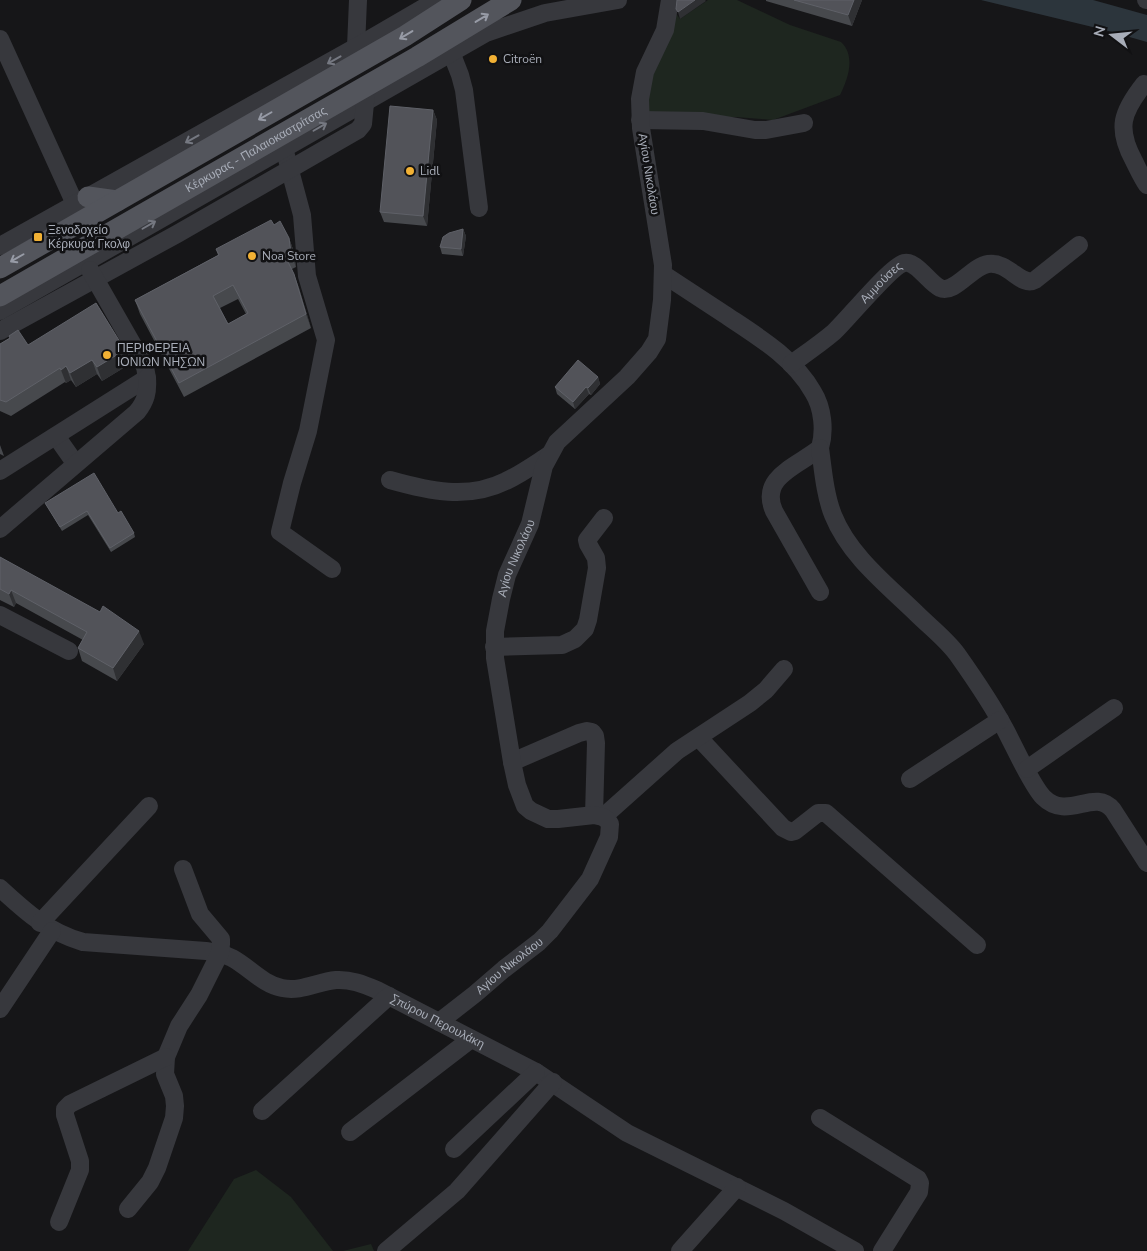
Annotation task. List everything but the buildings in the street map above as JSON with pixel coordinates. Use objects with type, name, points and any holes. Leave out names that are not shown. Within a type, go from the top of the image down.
[{"type":"main road","name":"Κέρκυρας - Παλαιοκαστρίτσας","points":[[0,296],[97,240],[366,94],[448,46],[512,0]]},
{"type":"main road","name":"Κέρκυρας - Παλαιοκαστρίτσας","points":[[0,268],[405,36],[448,3]]},
{"type":"main road","points":[[448,3],[448,46]]},
{"type":"main road","points":[[55,236],[76,204],[117,201]]},
{"type":"street","points":[[356,47],[358,0]]},
{"type":"street","points":[[479,208],[464,90],[460,74],[448,46],[545,13],[618,0]]},
{"type":"street","name":"Αγίου Νικολάου","points":[[439,1022],[539,942],[575,900],[590,879],[609,837],[610,824],[599,816],[553,820],[531,811],[526,806],[521,797],[512,762],[494,646],[501,599],[507,575],[530,524],[544,466],[549,455],[557,442],[627,377],[654,345],[661,315],[663,274],[640,120],[640,99],[642,84],[665,30],[670,0]]},
{"type":"street","points":[[0,246],[356,47],[448,3]]},
{"type":"street","points":[[0,39],[76,204]]},
{"type":"street","points":[[1144,84],[1132,99],[1123,120],[1122,132],[1126,147],[1147,185]]},
{"type":"street","points":[[0,310],[284,148],[366,94]]},
{"type":"street","points":[[0,331],[360,128],[364,121],[366,94]]},
{"type":"street","points":[[640,120],[702,121],[755,130],[766,130],[804,123]]},
{"type":"street","points":[[284,148],[302,215],[307,276],[326,340],[308,431],[292,483],[280,532],[332,570]]},
{"type":"street","points":[[85,262],[97,240]]},
{"type":"street","name":"Αμμούσες","points":[[791,364],[833,333],[890,272],[906,262],[914,265],[938,287],[945,290],[953,287],[974,270],[990,263],[1008,268],[1029,283],[1079,245]]},
{"type":"street","points":[[0,529],[137,412],[147,395],[148,378],[145,367],[85,262]]},
{"type":"street","points":[[663,274],[768,342],[791,364],[814,393],[820,410],[822,430],[820,448],[828,496],[833,514],[842,533],[871,569],[955,652],[1000,720],[1042,796],[1056,806],[1066,807],[1097,801],[1110,806],[1147,862]]},
{"type":"street","points":[[0,471],[148,378]]},
{"type":"street","points":[[56,436],[75,463]]},
{"type":"street","points":[[820,448],[778,478],[771,487],[769,494],[774,511],[820,592]]},
{"type":"street","points":[[390,480],[428,490],[466,492],[487,489],[506,481],[549,455]]},
{"type":"street","points":[[494,646],[562,645],[575,640],[585,629],[597,568],[596,558],[587,540],[604,518]]},
{"type":"street","points":[[0,615],[69,651]]},
{"type":"street","points":[[599,816],[677,750],[699,738],[750,703],[766,690],[784,669]]},
{"type":"street","points":[[1026,769],[1114,708]]},
{"type":"street","points":[[910,779],[1000,720]]},
{"type":"street","points":[[512,762],[579,733],[592,732],[596,743],[599,816]]},
{"type":"street","points":[[699,738],[783,828],[791,832],[795,831],[818,813],[826,813],[977,945]]},
{"type":"street","points":[[0,1009],[46,927],[149,806]]},
{"type":"street","points":[[128,1209],[150,1182],[157,1168],[174,1118],[176,1106],[165,1074],[166,1057],[179,1026],[199,995],[220,953],[221,939],[200,914],[183,869]]},
{"type":"street","name":"Σπύρου Περουλάκη","points":[[0,888],[46,927],[67,938],[83,942],[220,953],[232,958],[266,982],[281,988],[294,989],[336,980],[357,982],[536,1072],[627,1132],[800,1220],[855,1251]]},
{"type":"street","points":[[262,1111],[388,996]]},
{"type":"street","points":[[350,1132],[471,1038]]},
{"type":"street","points":[[59,1222],[80,1170],[80,1161],[65,1116],[65,1109],[70,1104],[166,1057]]},
{"type":"street","points":[[454,1149],[536,1072]]},
{"type":"street","points":[[386,1251],[457,1191],[553,1082]]},
{"type":"street","points":[[820,1118],[915,1176],[920,1184],[919,1192],[882,1251]]},
{"type":"street","points":[[680,1251],[737,1188]]},
{"type":"shaded area","points":[[708,0],[737,0],[790,25],[841,42],[848,54],[849,68],[846,82],[840,95],[773,120],[736,117],[644,116],[644,99],[675,12],[680,19]]},
{"type":"shaded area","points":[[981,0],[1093,0],[1147,15],[1147,42],[1105,30]]},
{"type":"shaded area","points":[[256,1170],[291,1197],[333,1251],[188,1251],[234,1179]]},
{"type":"shaded area","points":[[371,1244],[374,1251],[343,1251]]},
{"type":"place","name":"Citroën","points":[[493,59]]},
{"type":"place","name":"Lidl","points":[[410,171]]},
{"type":"place","name":"Ξενοδοχείο Κέρκυρα Γκολφ","points":[[38,237]]},
{"type":"place","name":"Noa Store","points":[[252,256]]},
{"type":"place","name":"ΠΕΡΙΦΕΡΕΙΑ ΙΟΝΙΩΝ ΝΗΣΩΝ","points":[[107,355]]}]
